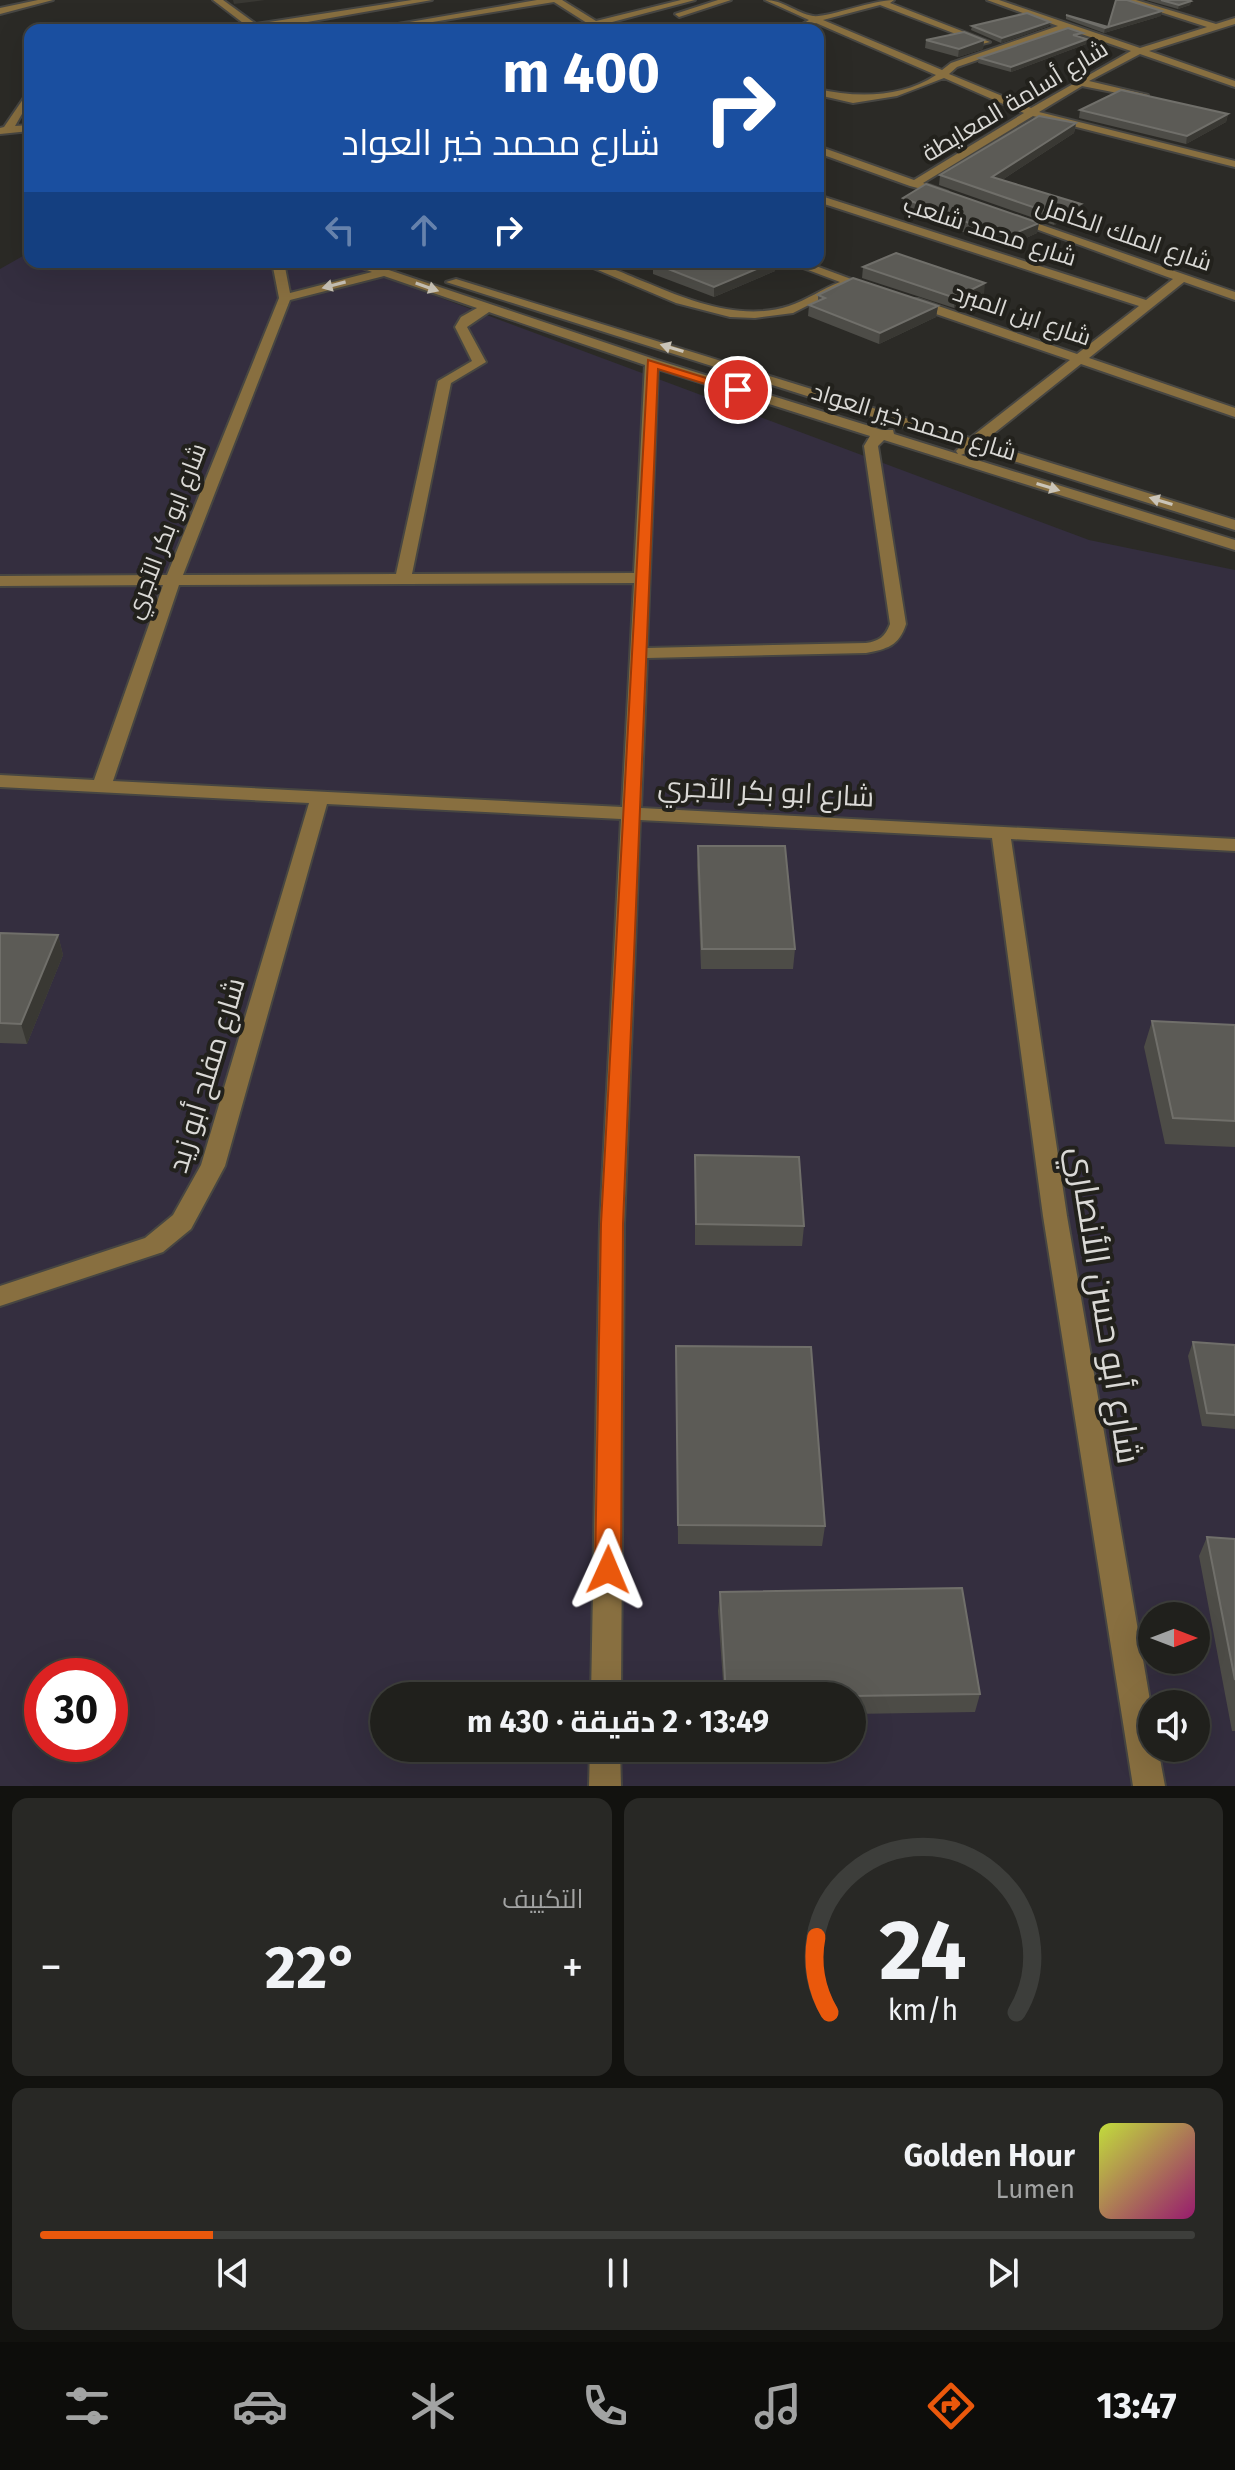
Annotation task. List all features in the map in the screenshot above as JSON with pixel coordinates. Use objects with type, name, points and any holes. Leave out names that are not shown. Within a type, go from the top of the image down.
[{"type":"street","points":[[0,11],[49,0]]},
{"type":"street","points":[[217,0],[249,24]]},
{"type":"street","points":[[284,24],[428,0]]},
{"type":"street","points":[[404,24],[554,0],[594,24]]},
{"type":"street","points":[[600,24],[691,0]]},
{"type":"street","points":[[639,24],[727,0]]},
{"type":"street","points":[[769,0],[1033,113],[1235,164]]},
{"type":"street","points":[[991,0],[1235,84]]},
{"type":"street","points":[[1127,0],[1216,27]]},
{"type":"street","points":[[809,24],[885,1],[1001,49]]},
{"type":"street","name":"شارع أسامة المعايطة","points":[[914,184],[1137,52],[1235,21]]},
{"type":"street","points":[[824,94],[843,99],[874,99],[915,88],[954,65],[1064,27]]},
{"type":"street","points":[[1083,83],[1161,100]]},
{"type":"street","points":[[4,130],[24,101]]},
{"type":"street","points":[[0,115],[24,114]]},
{"type":"street","points":[[4,130],[24,128]]},
{"type":"street","points":[[824,151],[954,198]]},
{"type":"street","name":"شارع محمد شلعب","points":[[824,200],[1148,305]]},
{"type":"street","name":"شارع الملك الكامل","points":[[995,212],[1235,296]]},
{"type":"street","points":[[279,268],[285,298],[383,273]]},
{"type":"street","name":"شارع محمد خير العواد","points":[[369,268],[652,363],[1235,545]]},
{"type":"street","name":"شارع محمد خير العواد","points":[[414,268],[1235,525]]},
{"type":"street","points":[[601,268],[708,309],[732,314],[778,312],[799,307],[849,282]]},
{"type":"street","points":[[810,268],[892,295]]},
{"type":"street","points":[[955,458],[1183,277]]},
{"type":"street","name":"شارع ابو بكر الآجري","points":[[102,785],[172,582],[285,298]]},
{"type":"street","name":"شارع ابن المبرد","points":[[906,300],[1235,413]]},
{"type":"street","points":[[403,579],[445,381],[479,362],[461,327],[465,320],[487,308]]},
{"type":"street","points":[[606,1682],[612,1224],[652,363]]},
{"type":"street","points":[[640,653],[866,648],[883,645],[894,636],[898,624],[871,446],[906,423]]},
{"type":"street","points":[[0,581],[643,578]]},
{"type":"street","name":"شارع ابو بكر الآجري","points":[[0,781],[630,811],[1235,845]]},
{"type":"street","name":"شارع مفلح أبو زيد","points":[[0,1296],[154,1245],[182,1222],[213,1166],[320,797]]},
{"type":"street","name":"شارع أبو حسن الأنصاري","points":[[1001,834],[1055,1216],[1149,1786]]},
{"type":"street","points":[[605,1762],[605,1786]]},
{"type":"shaded area","points":[[24,255],[24,268],[361,268],[1089,540],[1235,570],[1235,1786],[0,1786],[0,269]]},
{"type":"building","points":[[1116,0],[1127,0],[1162,11],[1105,28],[1066,15],[1108,27]]},
{"type":"building","points":[[1161,0],[1189,0],[1191,1],[1179,5]]},
{"type":"building","points":[[1027,13],[1050,22],[1002,38],[972,26]]},
{"type":"building","points":[[1068,28],[1083,33],[1073,35],[1087,39],[1011,67],[979,58]]},
{"type":"building","points":[[964,32],[984,40],[959,49],[926,40]]},
{"type":"building","points":[[1121,90],[1228,114],[1187,136],[1080,110]]},
{"type":"building","points":[[1039,116],[1076,123],[992,177],[1081,204],[1056,215],[940,175]]},
{"type":"building","points":[[926,184],[1039,223],[1006,237],[903,198]]},
{"type":"building","points":[[896,253],[985,283],[955,298],[863,267]]},
{"type":"building","points":[[666,268],[759,268],[714,287]]},
{"type":"building","points":[[853,278],[938,306],[880,333],[809,305],[825,298],[818,295]]},
{"type":"building","points":[[698,846],[785,846],[795,949],[702,949]]},
{"type":"building","points":[[0,933],[58,935],[21,1024],[0,1023]]},
{"type":"building","points":[[1152,1021],[1235,1025],[1235,1121],[1173,1118]]},
{"type":"building","points":[[695,1155],[799,1157],[804,1226],[696,1224]]},
{"type":"building","points":[[1193,1342],[1235,1345],[1235,1415],[1207,1413]]},
{"type":"building","points":[[676,1346],[811,1347],[825,1526],[678,1525]]},
{"type":"building","points":[[1207,1537],[1235,1539],[1235,1680]]},
{"type":"building","points":[[962,1588],[980,1694],[866,1696],[866,1682],[725,1682],[720,1592]]},
{"type":"route","points":[[608,1570],[612,1224],[652,363],[738,390]]}]
